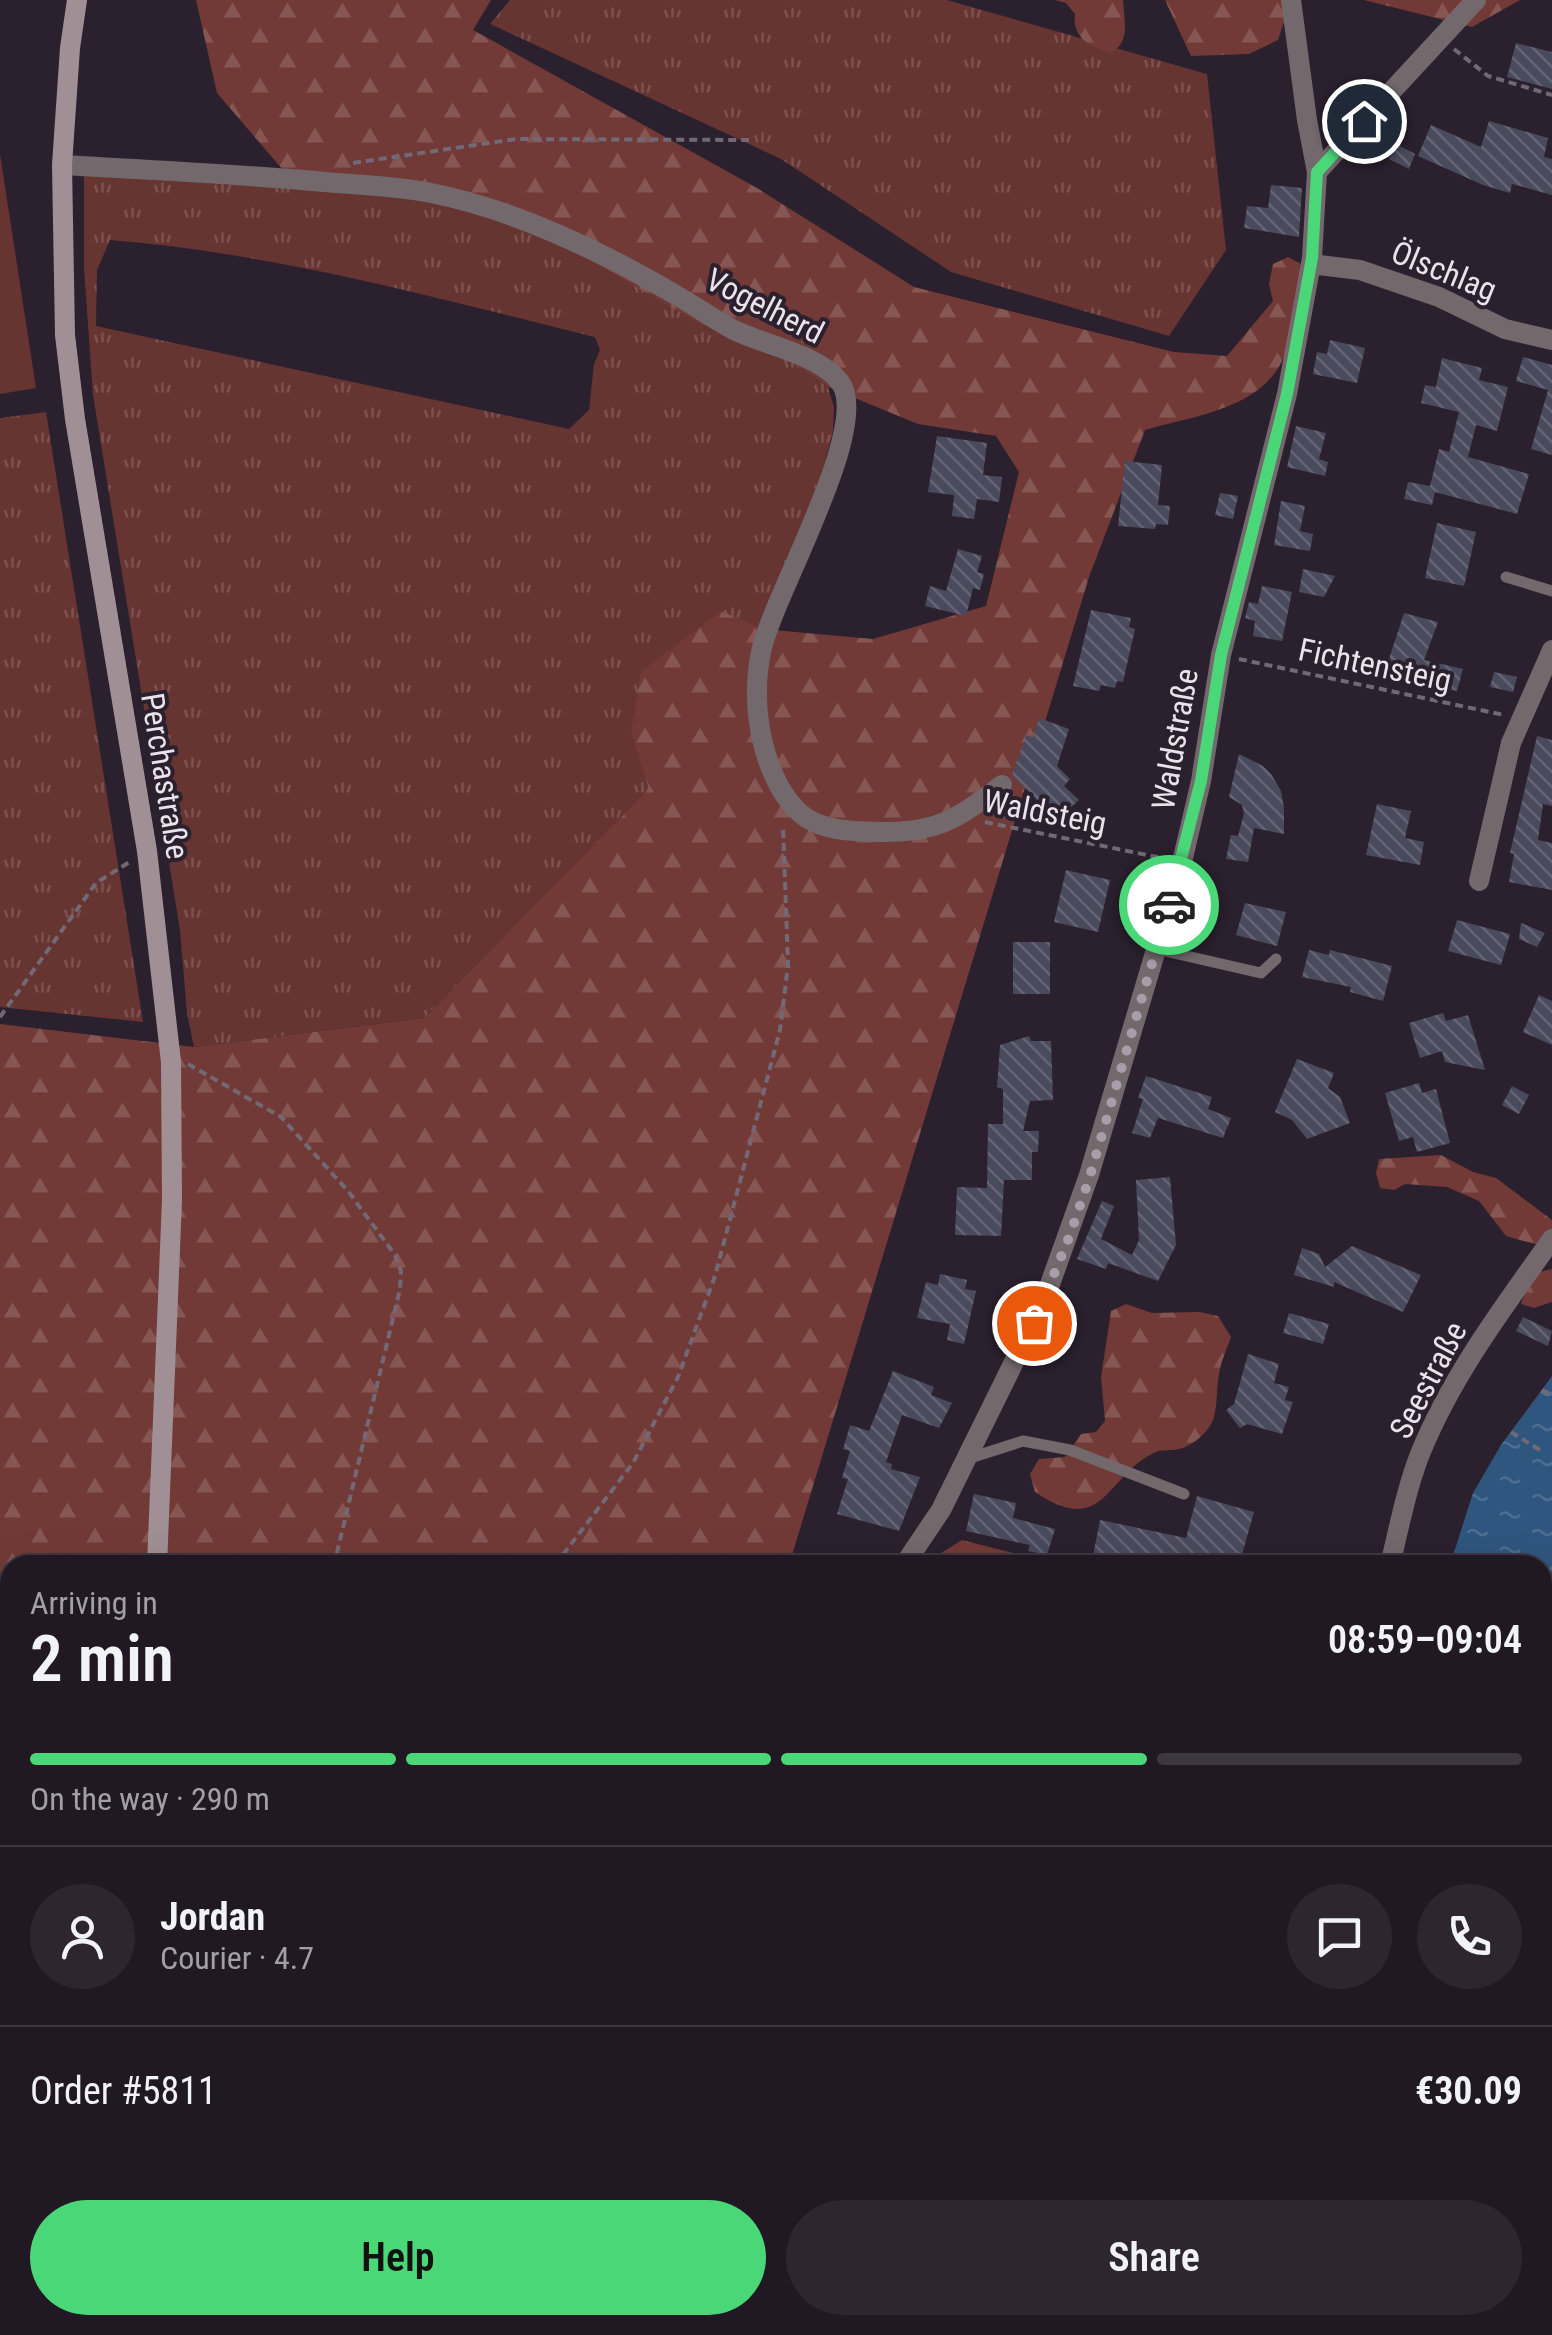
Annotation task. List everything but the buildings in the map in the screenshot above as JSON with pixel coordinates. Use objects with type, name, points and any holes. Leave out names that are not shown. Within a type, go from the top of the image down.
[{"type":"main road","name":"Perchastraße","points":[[77,0],[62,165],[65,335],[75,419],[148,850],[171,1062],[172,1200],[157,1555]]},
{"type":"street","name":"Waldstraße","points":[[911,1555],[941,1510],[967,1459],[1044,1301],[1070,1235],[1182,862],[1201,781],[1221,655],[1287,394],[1311,264],[1317,172],[1291,0]]},
{"type":"street","points":[[1317,172],[1476,0]]},
{"type":"street","name":"Vogelherd","points":[[62,165],[265,176],[432,194],[554,234],[620,265],[741,333],[803,357],[836,377],[847,402],[832,470],[761,649],[758,712],[768,762],[782,795]]},
{"type":"street","name":"Ölschlag","points":[[1311,264],[1360,270],[1439,297],[1505,329],[1552,340]]},
{"type":"street","points":[[1479,881],[1501,777],[1520,718],[1552,650]]},
{"type":"street","points":[[782,795],[806,820],[838,830],[912,831],[958,818],[1002,785]]},
{"type":"street","name":"Seestraße","points":[[1393,1555],[1420,1456],[1442,1405],[1473,1350],[1552,1238]]},
{"type":"lane","points":[[1506,577],[1552,591]]},
{"type":"lane","points":[[1156,949],[1261,973],[1276,959]]},
{"type":"lane","points":[[967,1459],[1024,1441],[1070,1450],[1184,1494]]},
{"type":"path","points":[[1440,39],[1488,76],[1552,95]]},
{"type":"path","points":[[342,164],[516,139],[749,140]]},
{"type":"path","name":"Fichtensteig","points":[[1221,655],[1520,718]]},
{"type":"path","points":[[564,1555],[633,1463],[678,1377],[715,1276],[780,1030],[788,965],[782,795]]},
{"type":"path","name":"Waldsteig","points":[[958,818],[1182,862]]},
{"type":"path","points":[[0,1017],[96,883],[148,850]]},
{"type":"path","points":[[171,1062],[196,1066],[281,1117],[348,1191],[395,1255],[402,1271],[336,1555]]},
{"type":"path","points":[[1542,1390],[1552,1395]]},
{"type":"path","points":[[1511,1432],[1540,1450]]},
{"type":"green space","points":[[196,0],[491,0],[473,30],[757,188],[914,287],[1174,352],[1227,356],[1273,301],[1269,284],[1273,264],[1288,257],[1301,264],[1287,348],[1265,384],[1217,411],[1145,430],[1089,577],[792,1555],[0,1555],[0,1024],[194,1047],[424,1018],[649,789],[631,733],[641,672],[721,611],[761,629],[873,639],[986,606],[1019,472],[996,436],[918,424],[828,387],[793,363],[699,323],[548,236],[423,196],[295,184],[217,93]]},
{"type":"green space","points":[[510,0],[947,0],[1207,74],[1226,250],[1169,336],[951,272],[781,159],[490,24]]},
{"type":"green space","points":[[1055,0],[1123,0],[1125,30],[1121,43],[1111,53],[1090,44],[1076,29],[1075,14],[1066,3]]},
{"type":"green space","points":[[1165,0],[1291,0],[1278,40],[1249,54],[1191,56]]},
{"type":"green space","points":[[1364,0],[1520,0],[1472,27]]},
{"type":"green space","points":[[0,154],[36,388],[0,394]]},
{"type":"green space","points":[[84,174],[423,196],[548,236],[793,363],[828,387],[834,407],[833,432],[814,504],[760,629],[631,733],[650,789],[424,1018],[194,1047],[180,930],[93,395],[84,268]],"holes":[[[110,240],[294,266],[595,337],[600,350],[594,364],[589,410],[569,429],[96,326],[97,270]]]},
{"type":"green space","points":[[46,412],[143,1022],[0,1007],[0,418]]},
{"type":"green space","points":[[1441,1155],[1473,1172],[1496,1178],[1552,1220],[1552,1249],[1506,1236],[1479,1201],[1447,1187],[1405,1184],[1394,1190],[1380,1188],[1376,1173],[1379,1159]]},
{"type":"green space","points":[[1552,1269],[1552,1302],[1534,1308],[1521,1304],[1531,1274]]},
{"type":"green space","points":[[1126,1304],[1152,1313],[1200,1312],[1218,1316],[1231,1337],[1220,1369],[1213,1420],[1189,1445],[1159,1451],[1139,1462],[1091,1506],[1077,1509],[1059,1505],[1035,1492],[1030,1474],[1039,1459],[1065,1457],[1081,1434],[1096,1432],[1105,1421],[1101,1377],[1111,1311]]},
{"type":"green space","points":[[962,1540],[1021,1555],[938,1555]]},
{"type":"water","points":[[1552,1376],[1552,1555],[1453,1555],[1473,1493],[1501,1445]]},
{"type":"way so far","points":[[1034,1323],[1090,1176],[1169,905]]},
{"type":"route","points":[[1169,905],[1201,781],[1221,655],[1287,394],[1312,258],[1317,172],[1364,121]]}]
